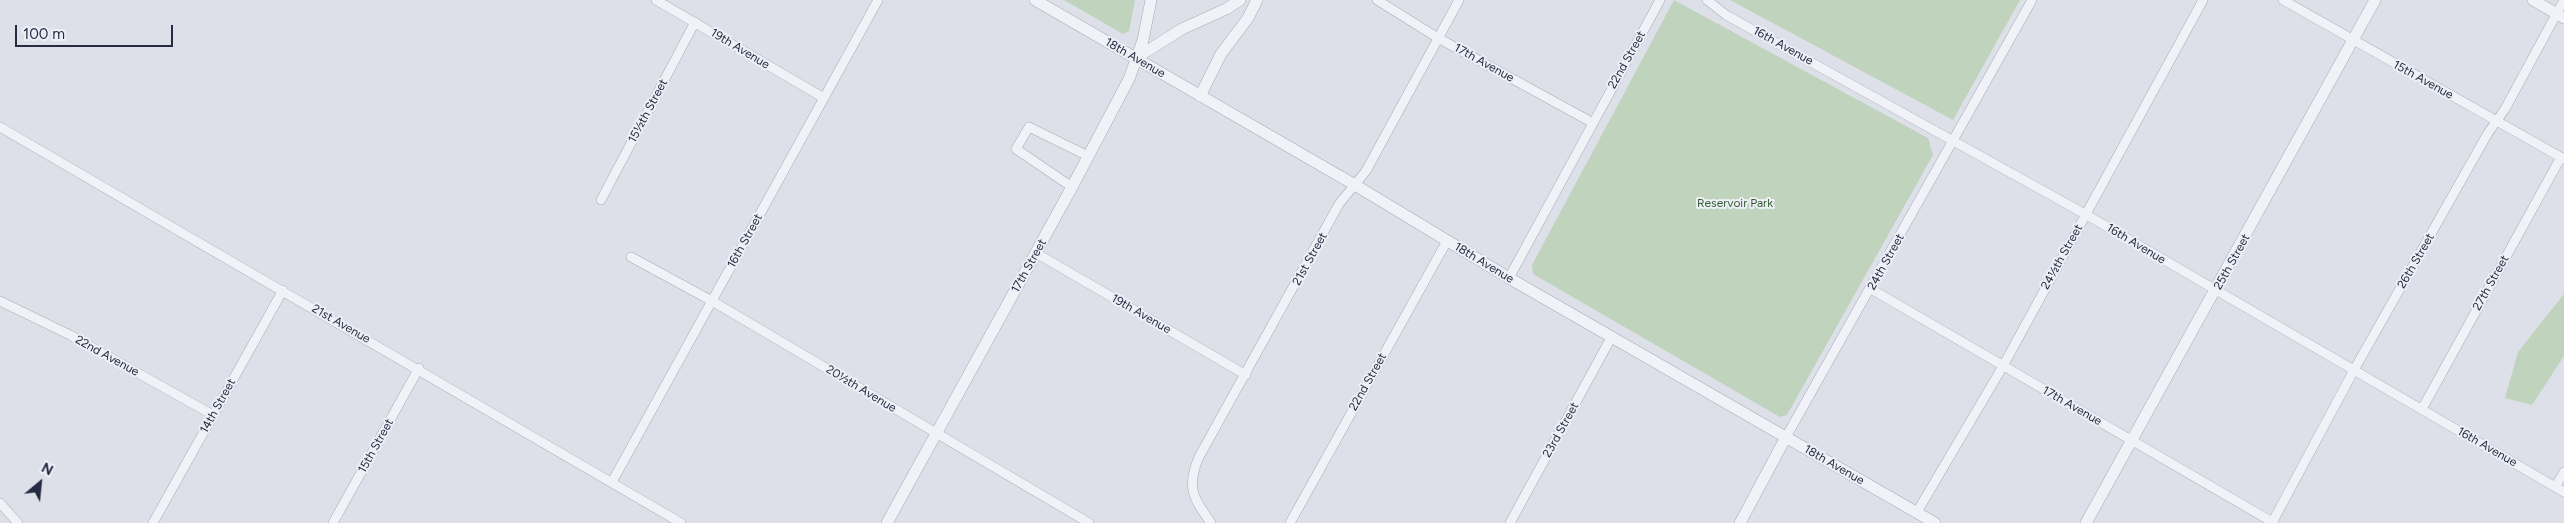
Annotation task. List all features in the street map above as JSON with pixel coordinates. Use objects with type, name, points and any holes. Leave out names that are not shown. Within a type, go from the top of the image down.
[{"type":"street","name":"16th Street","points":[[612,482],[878,0]]},
{"type":"street","name":"18th Avenue","points":[[1035,0],[1355,185],[1509,278],[1935,523]]},
{"type":"street","name":"17th Street","points":[[886,523],[1036,253],[1129,79],[1143,40],[1151,0]]},
{"type":"street","points":[[1136,58],[1182,29],[1226,10],[1240,0]]},
{"type":"street","points":[[1200,96],[1221,54],[1248,18],[1258,0]]},
{"type":"street","name":"17th Avenue","points":[[1376,0],[1438,38],[1593,123]]},
{"type":"street","name":"21st Street","points":[[1211,523],[1198,507],[1193,496],[1192,478],[1199,457],[1340,204],[1366,171],[1459,0]]},
{"type":"street","name":"22nd Street","points":[[1509,278],[1660,0]]},
{"type":"street","name":"16th Avenue","points":[[1707,0],[1726,15],[2086,214],[2560,489]]},
{"type":"street","name":"24th Street","points":[[1740,523],[2032,0]]},
{"type":"street","name":"24½th Street","points":[[1917,512],[2003,366],[2203,0]]},
{"type":"street","name":"15th Avenue","points":[[2283,0],[2563,158]]},
{"type":"street","name":"25th Street","points":[[2086,523],[2375,0]]},
{"type":"street","points":[[2533,0],[2560,15]]},
{"type":"street","name":"26th Street","points":[[2272,523],[2354,370],[2496,121],[2560,15],[2564,0]]},
{"type":"street","name":"19th Avenue","points":[[660,1],[824,98]]},
{"type":"street","name":"15½th Street","points":[[601,200],[695,22]]},
{"type":"street","name":"21st Avenue","points":[[0,127],[419,368],[682,523]]},
{"type":"street","points":[[1072,186],[1016,149],[1029,127],[1088,156]]},
{"type":"street","name":"27th Street","points":[[2422,410],[2563,158]]},
{"type":"street","name":"22nd Street","points":[[1290,523],[1447,241]]},
{"type":"street","name":"19th Avenue","points":[[1036,253],[1246,374]]},
{"type":"street","name":"20½th Avenue","points":[[631,257],[712,301],[1089,523]]},
{"type":"street","name":"17th Avenue","points":[[1871,289],[2272,523]]},
{"type":"street","name":"14th Street","points":[[153,523],[283,290]]},
{"type":"street","name":"22nd Avenue","points":[[0,301],[70,335],[213,415]]},
{"type":"street","name":"23rd Street","points":[[1510,523],[1612,336]]},
{"type":"street","name":"15th Street","points":[[333,523],[419,368]]},
{"type":"street","points":[[2560,489],[2564,472]]},
{"type":"street","points":[[0,503],[18,523]]},
{"type":"green space","points":[[1064,0],[1135,0],[1129,31],[1123,34]]},
{"type":"green space","name":"Reservoir Park","points":[[1674,0],[1928,138],[1933,155],[1787,415],[1780,417],[1533,274],[1532,265]]},
{"type":"green space","points":[[1730,0],[2020,0],[1953,120]]},
{"type":"green space","points":[[2564,294],[2564,356],[2532,405],[2505,398],[2518,352]]}]
